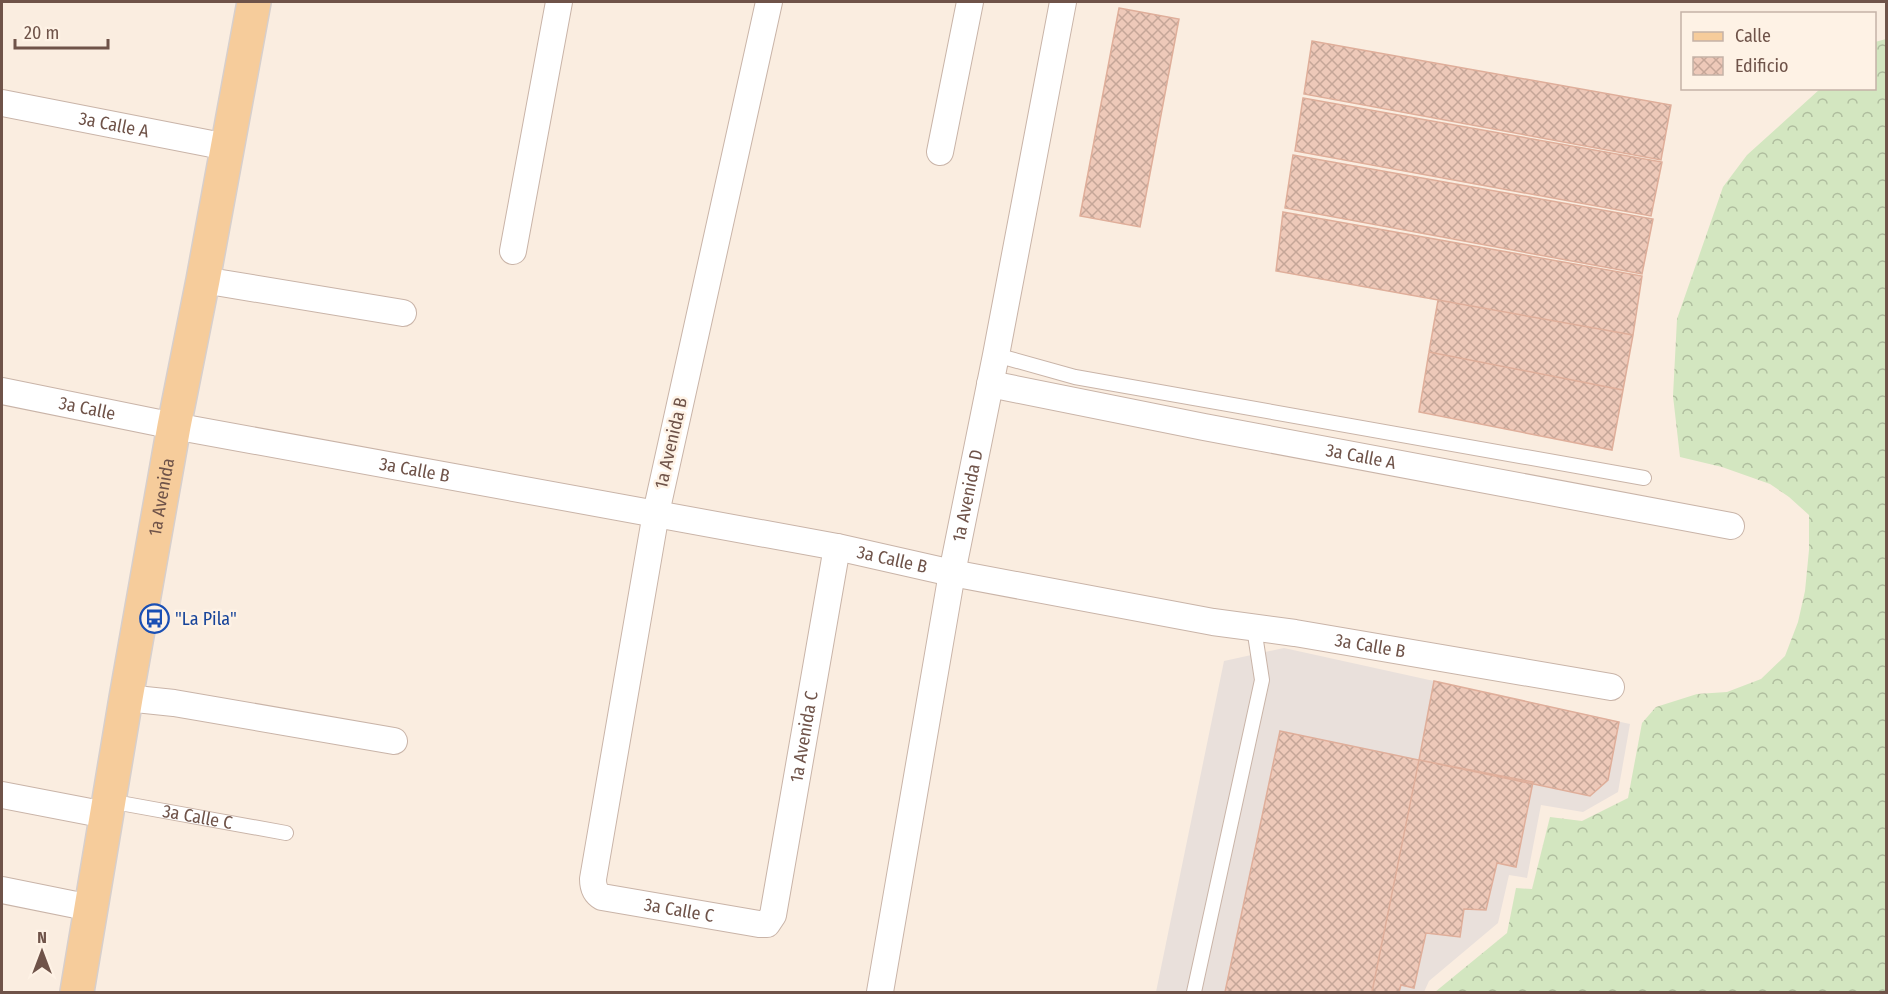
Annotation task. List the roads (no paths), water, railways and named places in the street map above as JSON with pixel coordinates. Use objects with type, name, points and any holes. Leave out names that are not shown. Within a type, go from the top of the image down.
[{"type":"main road","name":"1a Avenida","points":[[77,993],[174,426],[254,2]]},
{"type":"street","points":[[513,251],[559,2]]},
{"type":"street","name":"1a Avenida B","points":[[595,889],[593,879],[656,513],[770,2]]},
{"type":"street","points":[[940,152],[970,2]]},
{"type":"street","name":"1a Avenida D","points":[[880,993],[952,573],[1063,2]]},
{"type":"street","name":"3a Calle A","points":[[2,102],[227,147]]},
{"type":"street","points":[[203,280],[403,313]]},
{"type":"street","name":"3a Calle A","points":[[990,384],[1204,428],[1731,526]]},
{"type":"street","name":"3a Calle","points":[[2,391],[174,426]]},
{"type":"street","name":"3a Calle B","points":[[174,426],[656,513],[837,547],[952,573],[1254,628],[1611,687]]},
{"type":"street","name":"1a Avenida C","points":[[767,924],[773,915],[837,547]]},
{"type":"street","points":[[126,698],[174,703],[394,741]]},
{"type":"street","name":"3a Calle C","points":[[2,795],[108,808]]},
{"type":"street","name":"3a Calle C","points":[[595,889],[602,897],[767,924]]},
{"type":"street","points":[[2,890],[91,908]]},
{"type":"lane","points":[[996,355],[1075,377],[1644,478]]},
{"type":"lane","points":[[1194,993],[1262,680],[1254,628]]},
{"type":"lane","name":"3a Calle C","points":[[108,808],[286,833]]},
{"type":"place","name":"\"La Pila\"","points":[[154,619]]}]
